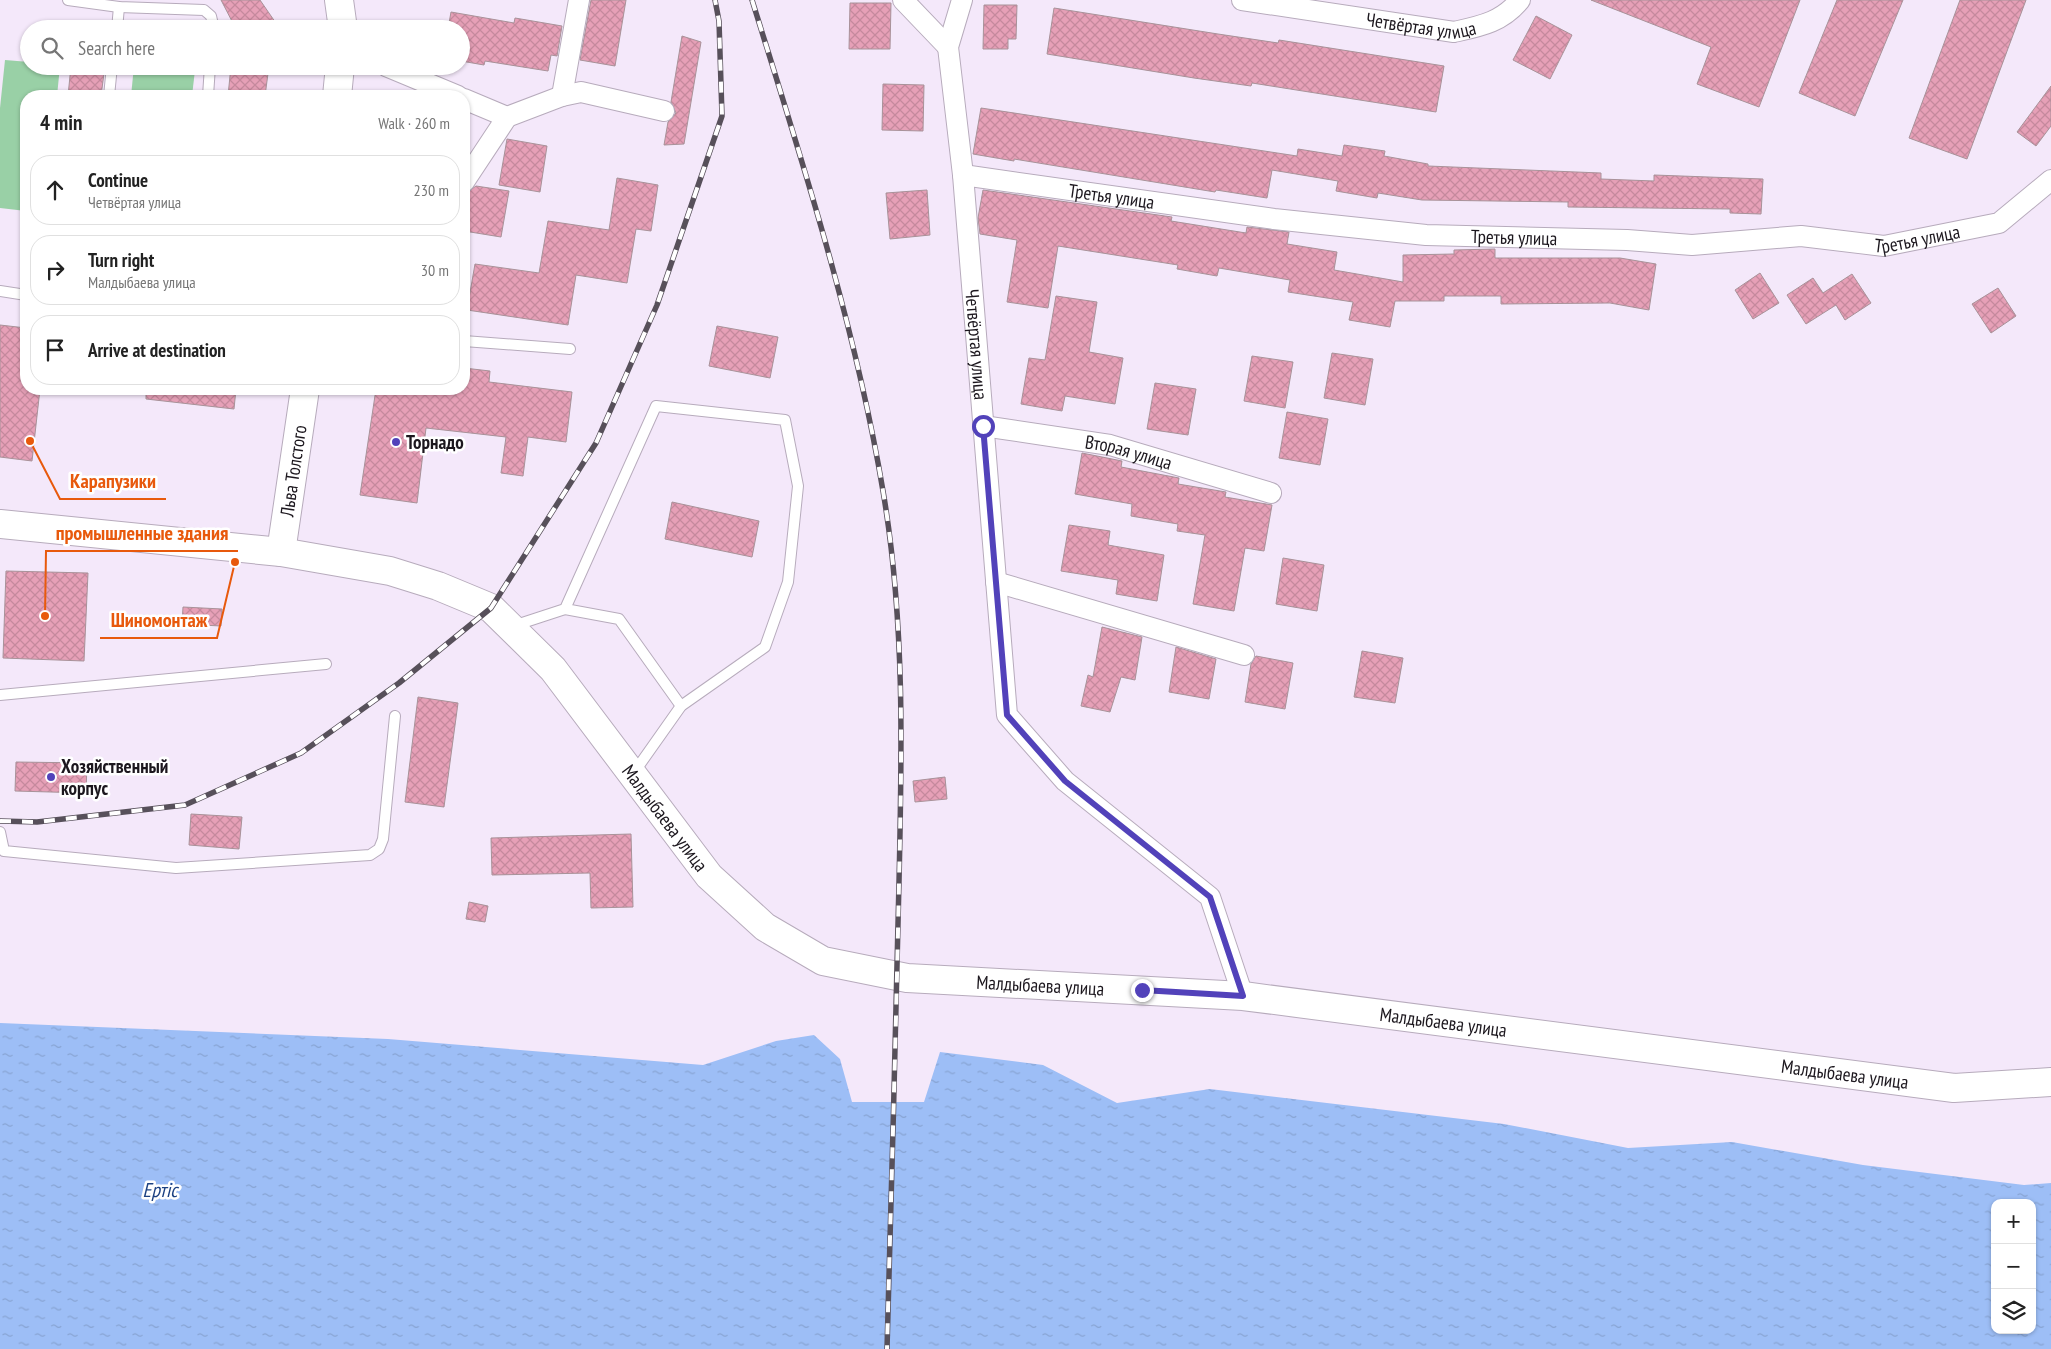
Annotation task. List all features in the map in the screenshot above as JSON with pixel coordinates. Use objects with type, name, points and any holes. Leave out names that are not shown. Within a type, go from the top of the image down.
[{"type":"main road","points":[[338,0],[341,20]]},
{"type":"main road","points":[[338,90],[339,75]]},
{"type":"main road","name":"Льва Толстого","points":[[281,552],[304,395]]},
{"type":"main road","name":"Малдыбаева улица","points":[[0,524],[281,552],[390,571],[438,586],[491,608],[512,626],[553,669],[709,876],[765,927],[823,961],[907,978],[1243,996],[1954,1088],[2051,1082]]},
{"type":"street","points":[[562,96],[579,0]]},
{"type":"street","points":[[903,0],[948,47]]},
{"type":"street","name":"Четвёртая улица","points":[[962,0],[948,47],[963,175],[1007,715],[1065,781],[1210,897],[1243,996]]},
{"type":"street","name":"Четвёртая улица","points":[[1242,0],[1454,32],[1484,25],[1514,7]]},
{"type":"street","points":[[408,75],[444,90]]},
{"type":"street","points":[[470,173],[508,117],[562,96],[582,92],[664,111]]},
{"type":"street","points":[[470,101],[508,117]]},
{"type":"street","name":"Третья улица","points":[[963,175],[1274,219],[1426,235],[1627,240],[1692,245],[1801,236],[1884,246],[1999,223],[2051,180]]},
{"type":"street","name":"Вторая улица","points":[[983,426],[1110,445],[1271,493]]},
{"type":"street","points":[[996,582],[1244,655]]},
{"type":"lane","points":[[68,0],[119,7],[204,10],[211,16],[212,20]]},
{"type":"lane","points":[[118,20],[119,7]]},
{"type":"lane","points":[[110,90],[111,75]]},
{"type":"lane","points":[[208,90],[209,75]]},
{"type":"lane","points":[[0,292],[20,294]]},
{"type":"lane","points":[[470,341],[570,349]]},
{"type":"lane","points":[[564,609],[656,406],[785,420],[798,486],[788,582],[765,647],[681,706],[632,775]]},
{"type":"lane","points":[[512,626],[564,609],[619,620],[681,706]]},
{"type":"lane","points":[[0,695],[326,664]]},
{"type":"lane","points":[[0,832],[4,851],[176,868],[370,855],[379,849],[383,839],[395,716]]},
{"type":"green space","points":[[5,60],[20,61],[20,75],[59,75],[58,90],[20,90],[20,210],[0,208],[0,108]]},
{"type":"green space","points":[[133,75],[194,75],[193,90],[132,90]]},
{"type":"water","name":"Ертіс","points":[[0,1023],[388,1039],[703,1065],[776,1041],[814,1035],[840,1059],[852,1102],[924,1102],[940,1052],[1043,1065],[1117,1103],[1210,1089],[1504,1124],[1628,1148],[1732,1142],[1863,1165],[2024,1185],[2051,1183],[2051,1349],[0,1349]]},
{"type":"building","points":[[221,0],[260,0],[274,20],[231,20]]},
{"type":"building","points":[[591,0],[626,0],[615,66],[580,60]]},
{"type":"building","points":[[1591,0],[1800,0],[1759,107],[1697,84],[1711,47]]},
{"type":"building","points":[[1837,0],[1903,0],[1855,116],[1799,93]]},
{"type":"building","points":[[1960,0],[2026,0],[1967,159],[1909,138]]},
{"type":"building","points":[[850,3],[891,3],[890,49],[849,49]]},
{"type":"building","points":[[984,5],[1017,5],[1016,39],[1008,39],[1008,49],[983,49]]},
{"type":"building","points":[[1054,8],[1278,43],[1279,40],[1444,66],[1436,112],[1252,83],[1251,86],[1194,78],[1047,54]]},
{"type":"building","points":[[451,12],[514,23],[515,18],[562,26],[557,56],[551,55],[548,71],[485,61],[484,65],[470,63],[470,20],[450,20]]},
{"type":"building","points":[[1536,16],[1572,35],[1550,79],[1513,60]]},
{"type":"building","points":[[682,36],[701,42],[684,144],[664,145],[668,122],[676,113],[671,102]]},
{"type":"building","points":[[70,75],[104,75],[102,90],[69,90]]},
{"type":"building","points":[[230,75],[268,75],[266,90],[229,90]]},
{"type":"building","points":[[883,84],[924,85],[923,131],[882,130]]},
{"type":"building","points":[[2051,86],[2051,126],[2036,146],[2017,132]]},
{"type":"building","points":[[981,108],[1297,156],[1298,149],[1342,156],[1344,145],[1385,151],[1384,156],[1428,164],[1428,166],[1601,173],[1601,179],[1654,181],[1654,175],[1763,179],[1761,214],[1730,213],[1730,209],[1568,207],[1568,202],[1422,200],[1378,193],[1377,198],[1336,191],[1338,181],[1272,170],[1267,198],[1216,190],[1215,192],[973,154]]},
{"type":"building","points":[[507,139],[547,146],[540,192],[499,185]]},
{"type":"building","points":[[617,178],[658,185],[651,231],[636,229],[627,283],[576,275],[568,325],[470,310],[470,293],[475,264],[539,273],[548,221],[609,230]]},
{"type":"building","points":[[476,186],[509,191],[501,237],[470,232],[470,190]]},
{"type":"building","points":[[927,190],[930,235],[890,239],[886,193]]},
{"type":"building","points":[[983,190],[1172,217],[1171,221],[1246,233],[1247,227],[1289,232],[1287,244],[1337,252],[1334,270],[1403,282],[1403,255],[1454,254],[1454,250],[1495,249],[1495,258],[1620,258],[1656,264],[1649,310],[1610,303],[1501,304],[1501,296],[1444,296],[1444,301],[1395,301],[1390,327],[1349,320],[1353,302],[1288,292],[1290,280],[1219,268],[1217,276],[1177,269],[1178,265],[1058,246],[1048,308],[1007,302],[1017,240],[980,234],[978,218]]},
{"type":"building","points":[[1760,273],[1779,303],[1753,319],[1735,290]]},
{"type":"building","points":[[1852,274],[1871,303],[1845,320],[1836,305],[1806,324],[1787,295],[1813,278],[1823,293]]},
{"type":"building","points":[[1998,288],[2016,316],[1991,333],[1972,304]]},
{"type":"building","points":[[1056,296],[1097,302],[1089,352],[1123,358],[1115,404],[1065,396],[1062,411],[1021,404],[1029,358],[1045,360]]},
{"type":"building","points":[[0,325],[20,327],[20,395],[39,395],[32,461],[0,457]]},
{"type":"building","points":[[717,326],[778,337],[770,378],[709,366]]},
{"type":"building","points":[[1332,353],[1373,359],[1365,405],[1324,398]]},
{"type":"building","points":[[1252,356],[1293,362],[1285,408],[1244,401]]},
{"type":"building","points":[[470,369],[490,371],[489,382],[572,392],[566,442],[528,437],[523,476],[501,473],[506,437],[426,428],[417,503],[360,495],[375,395],[470,395]]},
{"type":"building","points":[[1155,383],[1196,389],[1188,435],[1147,429]]},
{"type":"building","points":[[146,395],[235,395],[234,409],[146,399]]},
{"type":"building","points":[[1287,412],[1328,419],[1320,465],[1279,458]]},
{"type":"building","points":[[1082,453],[1122,461],[1121,467],[1179,478],[1178,484],[1226,492],[1225,497],[1272,505],[1264,551],[1245,548],[1234,611],[1193,604],[1205,535],[1177,531],[1178,524],[1131,516],[1132,504],[1075,494]]},
{"type":"building","points":[[672,502],[759,521],[752,557],[665,539]]},
{"type":"building","points":[[1069,525],[1110,531],[1108,545],[1164,555],[1157,601],[1116,594],[1118,580],[1061,571]]},
{"type":"building","points":[[1283,558],[1324,565],[1317,611],[1276,604]]},
{"type":"building","points":[[6,571],[88,573],[84,661],[3,658]]},
{"type":"building","points":[[183,607],[222,609],[221,626],[182,624]]},
{"type":"building","points":[[1102,627],[1142,637],[1135,680],[1121,677],[1110,712],[1081,706],[1088,675],[1093,677]]},
{"type":"building","points":[[1176,647],[1216,659],[1209,699],[1169,692]]},
{"type":"building","points":[[1362,651],[1403,658],[1395,703],[1354,697]]},
{"type":"building","points":[[1256,656],[1293,663],[1285,709],[1245,702],[1251,664]]},
{"type":"building","points":[[418,697],[458,703],[444,807],[405,802]]},
{"type":"building","name":"Хозяйственный корпус","points":[[16,762],[87,763],[86,793],[15,791]]},
{"type":"building","points":[[945,777],[947,799],[915,802],[913,781]]},
{"type":"building","name":"Хозяйственный корпус","points":[[191,814],[242,817],[239,849],[189,845]]},
{"type":"building","points":[[631,834],[633,907],[591,908],[590,873],[492,875],[491,838]]},
{"type":"building","points":[[469,902],[488,906],[485,922],[466,919]]},
{"type":"railway","points":[[0,821],[37,822],[185,805],[301,753],[399,683],[491,608],[596,443],[657,305],[722,116],[719,21],[715,0]]},
{"type":"railway","points":[[752,0],[826,243],[858,366],[883,491],[895,588],[899,637],[901,784],[887,1349]]},
{"type":"place","name":"Карапузики","points":[[30,441]]},
{"type":"place","name":"Торнадо","points":[[396,442]]},
{"type":"place","name":"Шиномонтаж","points":[[235,562]]},
{"type":"place","name":"промышленные здания","points":[[45,616]]},
{"type":"place","name":"Хозяйственный корпус","points":[[51,777]]},
{"type":"route","points":[[983,426],[1007,715],[1065,781],[1210,897],[1243,996],[1142,990]]}]
